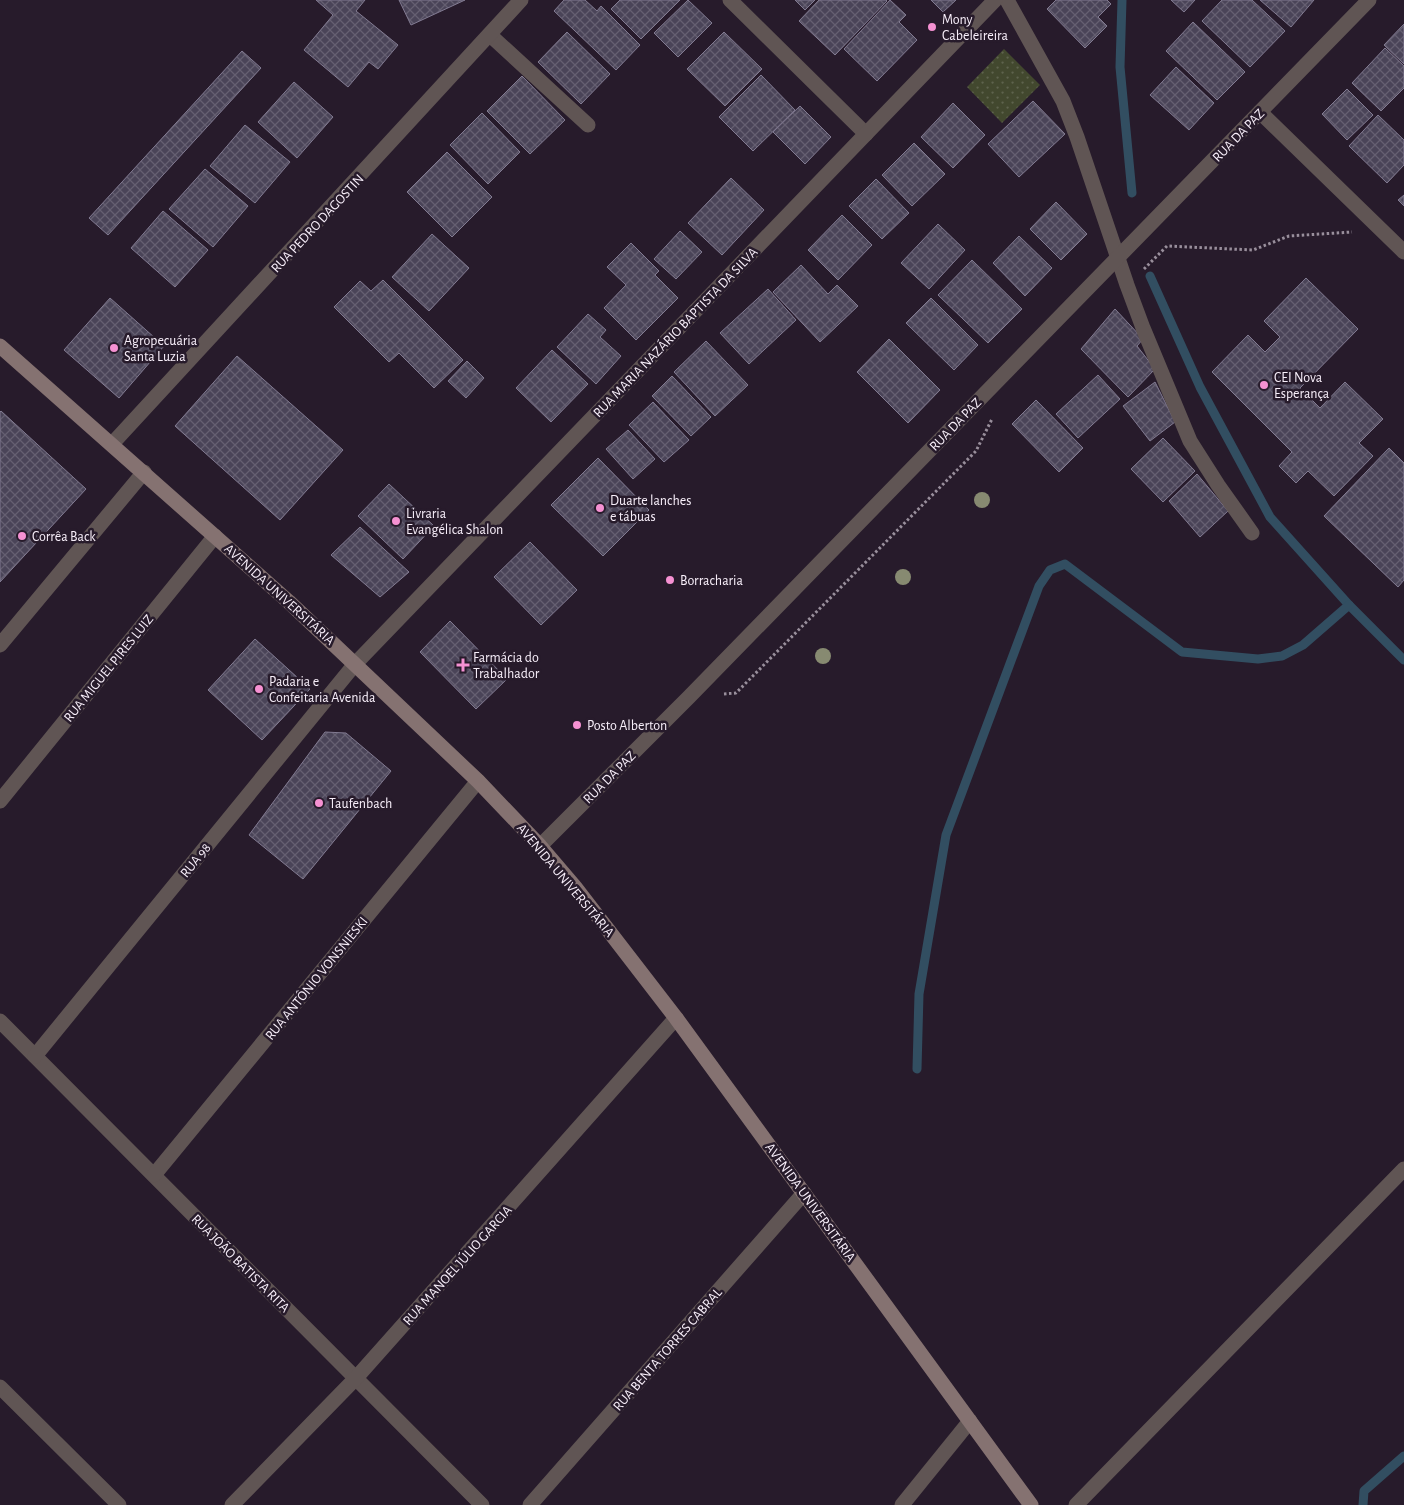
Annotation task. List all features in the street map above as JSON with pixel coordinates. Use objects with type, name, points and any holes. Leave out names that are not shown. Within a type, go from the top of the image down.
[{"type":"main road","name":"AVENIDA UNIVERSITÁRIA","points":[[0,346],[144,472],[356,664],[478,782],[540,846],[580,894],[676,1018],[1031,1505]]},
{"type":"street","name":"RUA PEDRO DAGOSTIN","points":[[112,444],[521,0]]},
{"type":"street","points":[[730,0],[866,134]]},
{"type":"street","name":"RUA MARIA NAZÁRIO BAPTISTA DA SILVA","points":[[356,664],[995,0]]},
{"type":"street","points":[[1007,0],[1063,101],[1127,286],[1190,441],[1252,533]]},
{"type":"street","name":"RUA DA PAZ","points":[[540,846],[1369,0]]},
{"type":"street","points":[[490,35],[588,124]]},
{"type":"street","points":[[1260,112],[1404,252]]},
{"type":"street","points":[[0,645],[144,472]]},
{"type":"street","name":"RUA MIGUEL PIRES LUIZ","points":[[0,801],[215,536]]},
{"type":"street","name":"RUA 98","points":[[35,1056],[356,664]]},
{"type":"street","name":"RUA ANTÔNIO VONSNIESKI","points":[[154,1175],[478,782]]},
{"type":"street","name":"RUA MANOEL JÚLIO GARCIA","points":[[232,1505],[356,1378],[676,1018]]},
{"type":"street","name":"RUA JOÃO BATISTA RITA","points":[[0,1021],[482,1505]]},
{"type":"street","points":[[1076,1505],[1404,1170]]},
{"type":"street","name":"RUA BENTA TORRES CABRAL","points":[[530,1505],[804,1192]]},
{"type":"street","points":[[0,1387],[119,1505]]},
{"type":"street","points":[[902,1505],[970,1421]]},
{"type":"path","points":[[1127,286],[1167,246],[1253,250],[1289,236],[1354,231]]},
{"type":"path","points":[[688,697],[736,693],[976,450],[993,418]]},
{"type":"green space","points":[[1004,49],[1040,85],[1002,123],[967,87]]},
{"type":"building","points":[[316,0],[365,0],[356,11],[398,45],[378,69],[369,62],[348,87],[304,50],[333,15]]},
{"type":"building","points":[[399,0],[465,0],[411,25]]},
{"type":"building","points":[[564,0],[585,0],[597,11],[601,6],[640,45],[616,70],[554,11]]},
{"type":"building","points":[[620,0],[680,0],[641,39],[611,9]]},
{"type":"building","points":[[688,0],[712,23],[678,57],[654,33]]},
{"type":"building","points":[[795,0],[815,0],[805,10]]},
{"type":"building","points":[[819,0],[887,1],[835,55],[799,21]]},
{"type":"building","points":[[890,0],[906,15],[899,22],[917,40],[877,81],[844,49]]},
{"type":"building","points":[[931,0],[956,0],[943,12]]},
{"type":"building","points":[[1056,0],[1107,0],[1111,4],[1098,17],[1107,26],[1085,48],[1047,9]]},
{"type":"building","points":[[1171,0],[1195,0],[1184,12]]},
{"type":"building","points":[[1222,0],[1252,0],[1285,31],[1250,67],[1202,21]]},
{"type":"building","points":[[1260,0],[1314,0],[1291,27]]},
{"type":"building","points":[[1193,22],[1245,72],[1217,100],[1166,51]]},
{"type":"building","points":[[1404,24],[1404,64],[1384,45]]},
{"type":"building","points":[[567,32],[610,74],[581,104],[538,62]]},
{"type":"building","points":[[724,32],[762,69],[725,106],[687,69]]},
{"type":"building","points":[[1385,48],[1404,66],[1404,88],[1381,111],[1352,83]]},
{"type":"building","points":[[242,51],[261,68],[108,235],[89,218]]},
{"type":"building","points":[[1176,67],[1214,103],[1189,130],[1150,95]]},
{"type":"building","points":[[761,75],[795,110],[753,151],[719,117]]},
{"type":"building","points":[[522,76],[565,120],[530,154],[487,111]]},
{"type":"building","points":[[294,82],[333,117],[297,158],[258,122]]},
{"type":"building","points":[[1347,89],[1373,115],[1347,140],[1322,114]]},
{"type":"building","points":[[1033,101],[1065,134],[1019,177],[988,144]]},
{"type":"building","points":[[953,103],[985,135],[953,168],[921,137]]},
{"type":"building","points":[[800,106],[831,137],[805,164],[773,132]]},
{"type":"building","points":[[482,113],[520,152],[488,184],[450,145]]},
{"type":"building","points":[[1378,115],[1404,140],[1404,165],[1387,183],[1349,146]]},
{"type":"building","points":[[245,125],[290,162],[255,203],[210,166]]},
{"type":"building","points":[[914,143],[945,174],[912,206],[882,175]]},
{"type":"building","points":[[447,152],[492,197],[452,237],[407,192]]},
{"type":"building","points":[[205,169],[248,206],[213,247],[169,209]]},
{"type":"building","points":[[731,178],[764,210],[722,255],[688,223]]},
{"type":"building","points":[[876,179],[909,213],[882,239],[849,206]]},
{"type":"building","points":[[1404,195],[1404,206],[1398,200]]},
{"type":"building","points":[[1056,202],[1087,234],[1061,260],[1030,229]]},
{"type":"building","points":[[163,211],[208,250],[175,287],[131,248]]},
{"type":"building","points":[[842,215],[872,245],[838,280],[808,250]]},
{"type":"building","points":[[938,224],[965,250],[929,289],[901,263]]},
{"type":"building","points":[[680,231],[702,252],[676,279],[654,259]]},
{"type":"building","points":[[432,234],[469,268],[429,311],[392,277]]},
{"type":"building","points":[[1019,236],[1052,268],[1025,296],[993,263]]},
{"type":"building","points":[[631,243],[659,271],[655,275],[678,298],[636,340],[604,308],[626,285],[607,267]]},
{"type":"building","points":[[972,260],[1022,309],[988,343],[938,295]]},
{"type":"building","points":[[801,265],[828,294],[837,285],[858,306],[820,342],[773,292]]},
{"type":"building","name":"CEI Nova Esperança","points":[[1306,278],[1358,329],[1300,388],[1320,408],[1345,382],[1383,419],[1359,443],[1373,456],[1334,496],[1308,471],[1296,483],[1279,466],[1292,452],[1212,372],[1248,335],[1265,352],[1280,337],[1264,321]]},
{"type":"building","points":[[383,280],[463,360],[434,388],[399,353],[389,362],[334,307],[360,281],[371,291]]},
{"type":"building","points":[[768,289],[796,320],[749,364],[720,333]]},
{"type":"building","name":"Agropecuária Santa Luzia","points":[[110,298],[164,346],[119,398],[64,350]]},
{"type":"building","points":[[931,298],[978,345],[954,370],[906,323]]},
{"type":"building","points":[[1115,309],[1143,339],[1137,346],[1155,369],[1128,397],[1081,349]]},
{"type":"building","points":[[588,314],[606,330],[600,337],[621,356],[596,384],[557,347]]},
{"type":"building","points":[[889,339],[940,390],[908,423],[857,372]]},
{"type":"building","points":[[706,341],[748,385],[715,416],[674,372]]},
{"type":"building","points":[[552,350],[588,384],[551,422],[516,388]]},
{"type":"building","points":[[237,356],[343,450],[280,520],[175,426]]},
{"type":"building","points":[[467,361],[484,378],[466,398],[448,381]]},
{"type":"building","points":[[1098,375],[1120,399],[1078,438],[1056,414]]},
{"type":"building","points":[[672,376],[711,417],[691,436],[652,396]]},
{"type":"building","points":[[1155,382],[1175,422],[1150,441],[1123,406]]},
{"type":"building","points":[[1036,400],[1083,448],[1059,472],[1012,424]]},
{"type":"building","points":[[653,402],[689,440],[664,462],[629,425]]},
{"type":"building","name":"Corrêa Back","points":[[0,412],[86,489],[0,582]]},
{"type":"building","points":[[628,430],[655,459],[633,479],[606,449]]},
{"type":"building","points":[[1163,438],[1195,471],[1163,502],[1131,469]]},
{"type":"building","points":[[1389,448],[1404,463],[1404,580],[1398,587],[1324,516]]},
{"type":"building","name":"Duarte lanches e tábuas","points":[[598,458],[649,510],[603,556],[551,505]]},
{"type":"building","points":[[1197,474],[1228,511],[1200,537],[1169,501]]},
{"type":"building","name":"Livraria Evangélica Shalon","points":[[389,484],[434,526],[403,559],[358,516]]},
{"type":"building","points":[[360,527],[409,572],[380,597],[331,555]]},
{"type":"building","points":[[530,542],[577,590],[541,625],[494,577]]},
{"type":"building","name":"Farmácia do Trabalhador","points":[[450,621],[507,679],[476,709],[420,652]]},
{"type":"building","name":"Padaria e Confeitaria Avenida","points":[[255,639],[310,689],[262,740],[208,690]]},
{"type":"building","name":"Taufenbach","points":[[325,732],[346,733],[391,771],[303,879],[249,835]]},
{"type":"waterway","points":[[1122,0],[1120,67],[1132,193]]},
{"type":"waterway","points":[[1150,276],[1200,387],[1270,517],[1349,605],[1404,660]]},
{"type":"waterway","points":[[917,1069],[919,994],[946,835],[1039,586],[1050,570],[1065,564],[1182,652],[1258,659],[1282,656],[1303,645],[1349,605]]},
{"type":"waterway","points":[[1363,1505],[1364,1491],[1404,1456]]},
{"type":"place","name":"Mony Cabeleireira","points":[[932,27]]},
{"type":"place","name":"Agropecuária Santa Luzia","points":[[114,348]]},
{"type":"place","name":"CEI Nova Esperança","points":[[1264,385]]},
{"type":"place","name":"Duarte lanches e tábuas","points":[[600,508]]},
{"type":"place","name":"Livraria Evangélica Shalon","points":[[396,521]]},
{"type":"place","name":"Corrêa Back","points":[[22,536]]},
{"type":"place","name":"Borracharia","points":[[670,580]]},
{"type":"place","name":"Farmácia do Trabalhador","points":[[463,665]]},
{"type":"place","name":"Padaria e Confeitaria Avenida","points":[[259,689]]},
{"type":"place","name":"Posto Alberton","points":[[577,725]]},
{"type":"place","name":"Taufenbach","points":[[319,803]]}]
